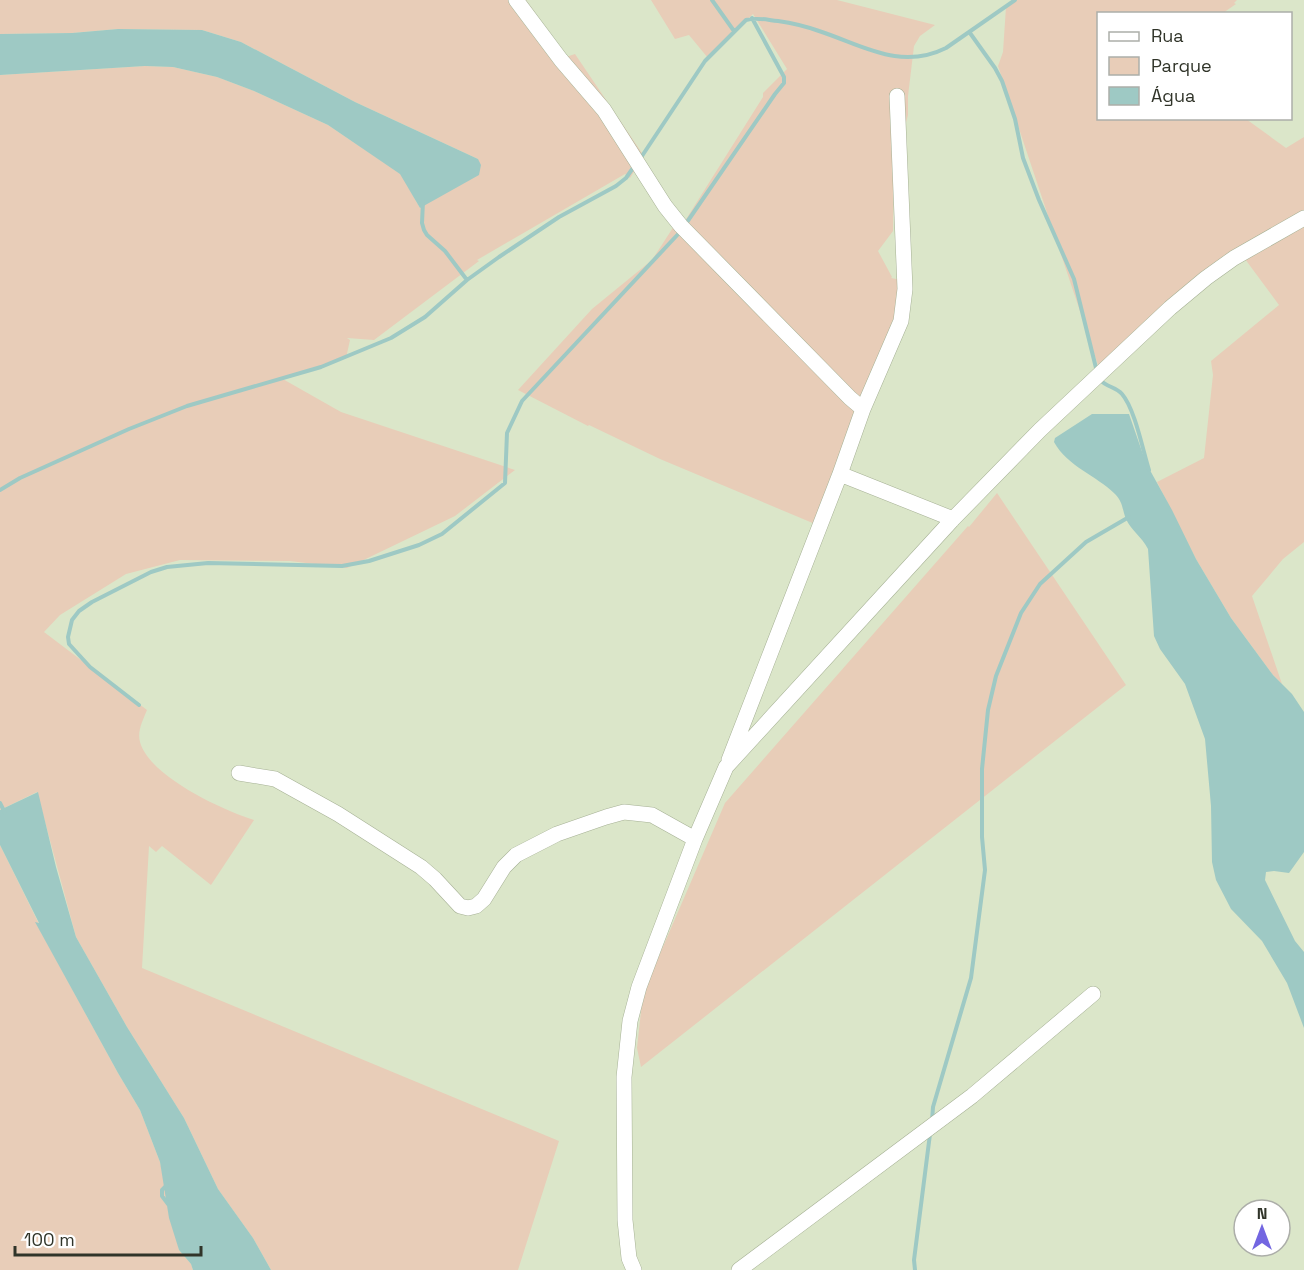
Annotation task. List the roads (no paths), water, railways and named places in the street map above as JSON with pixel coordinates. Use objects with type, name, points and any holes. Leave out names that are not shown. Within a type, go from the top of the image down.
[{"type":"street","points":[[516,0],[561,60],[604,110],[681,226],[863,409]]},
{"type":"street","points":[[634,1270],[629,1258],[625,1220],[624,1077],[630,1022],[639,987],[695,839],[726,768],[863,409],[897,333],[903,311],[905,289],[897,96]]},
{"type":"street","points":[[726,768],[953,519],[1040,430],[1170,308],[1234,258],[1304,218]]},
{"type":"street","points":[[840,474],[953,519]]},
{"type":"street","points":[[239,773],[275,779],[338,814],[421,867],[460,906],[468,908],[476,906],[484,899],[504,867],[516,855],[557,834],[606,817],[624,812],[652,815],[695,839]]},
{"type":"street","points":[[739,1270],[972,1096],[1093,994]]},
{"type":"water","points":[[118,29],[202,30],[241,42],[355,102],[478,159],[481,165],[479,175],[420,208],[400,174],[328,125],[254,91],[217,77],[173,67],[145,66],[0,75],[0,34],[72,33]]},
{"type":"water","points":[[1092,414],[1129,414],[1146,463],[1196,559],[1231,618],[1304,712],[1304,852],[1289,873],[1266,872],[1265,880],[1295,941],[1304,952],[1304,1028],[1287,983],[1262,941],[1231,909],[1216,880],[1212,862],[1211,806],[1205,739],[1185,684],[1160,649],[1154,636],[1148,549],[1128,523],[1118,497],[1067,458],[1054,442],[1055,438]]},
{"type":"water","points":[[38,792],[76,937],[127,1027],[184,1118],[218,1189],[253,1238],[271,1270],[193,1270],[191,1264],[179,1250],[169,1218],[160,1162],[140,1110],[35,922],[39,923],[0,845],[0,810]]},
{"type":"waterway","points":[[712,0],[734,31]]},
{"type":"waterway","points":[[640,159],[705,61],[746,20],[762,19],[793,24],[814,29],[866,49],[913,57],[946,48],[1015,0]]},
{"type":"waterway","points":[[685,225],[784,83],[784,77],[752,18]]},
{"type":"waterway","points":[[970,33],[1002,81],[1015,119],[1023,158],[1074,279],[1097,372]]},
{"type":"waterway","points":[[0,490],[20,478],[129,429],[187,406],[321,367],[391,338],[425,317],[467,280],[499,257],[559,217],[616,186],[626,178],[635,165]]},
{"type":"waterway","points":[[423,201],[424,230],[445,251],[467,280]]},
{"type":"waterway","points":[[139,705],[90,667],[69,644],[68,637],[72,620],[79,611],[151,572],[167,567],[208,563],[342,566],[369,561],[419,545],[442,534],[505,483],[507,433],[522,401],[681,231]]},
{"type":"waterway","points":[[1099,379],[1120,392],[1127,401],[1135,420],[1149,470]]},
{"type":"waterway","points":[[932,1121],[933,1107],[971,978],[985,870],[982,837],[982,769],[988,710],[996,676],[1021,613],[1040,584],[1086,542],[1129,517]]},
{"type":"waterway","points":[[0,803],[5,813]]},
{"type":"waterway","points":[[915,1270],[914,1260],[930,1134]]},
{"type":"waterway","points":[[167,1185],[162,1190],[162,1196],[168,1204]]}]
